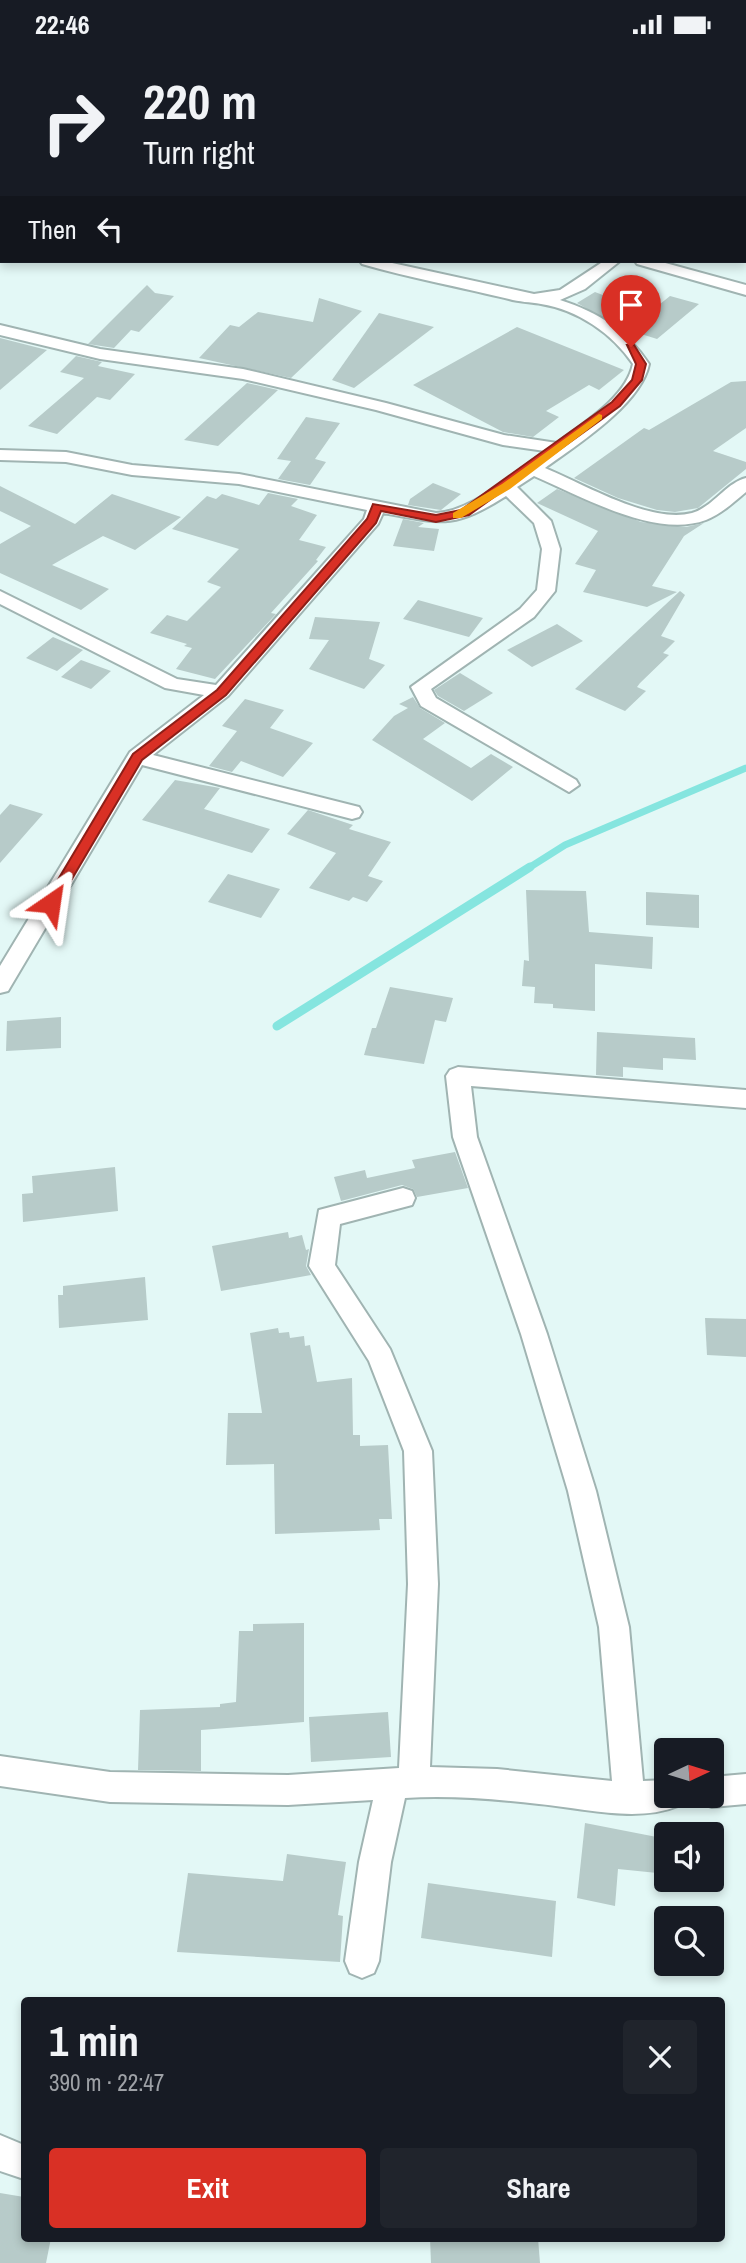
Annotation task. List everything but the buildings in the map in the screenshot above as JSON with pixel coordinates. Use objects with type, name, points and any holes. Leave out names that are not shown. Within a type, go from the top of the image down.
[{"type":"street","points":[[0,455],[66,457],[132,470],[239,479],[436,518],[450,518],[465,513],[506,486],[616,404],[637,380],[641,364],[631,347],[607,325],[584,311],[541,299],[509,296],[475,284],[413,274],[374,263]]},
{"type":"street","points":[[541,299],[568,293],[610,263]]},
{"type":"street","points":[[649,263],[746,290]]},
{"type":"street","points":[[0,330],[100,354],[243,374],[380,406],[503,440],[556,448]]},
{"type":"street","points":[[530,468],[646,515],[679,520],[699,517],[746,483]]},
{"type":"street","points":[[506,486],[542,521],[551,549],[546,591],[527,613],[421,687],[428,702],[569,785]]},
{"type":"street","points":[[0,985],[137,757],[221,692],[372,520],[377,506]]},
{"type":"street","points":[[0,597],[172,684],[221,692]]},
{"type":"street","points":[[137,757],[352,812]]},
{"type":"street","points":[[629,1798],[614,1627],[585,1503],[534,1334],[465,1137],[458,1076],[746,1099]]},
{"type":"street","points":[[362,1961],[375,1862],[404,1781],[423,1584],[418,1451],[382,1357],[321,1266],[328,1217],[403,1198]]},
{"type":"street","points":[[0,1771],[110,1787],[288,1790],[404,1781],[497,1784],[629,1798],[654,1796]]},
{"type":"street","points":[[724,1791],[746,1789]]},
{"type":"street","points":[[0,2153],[21,2161]]},
{"type":"waterway","points":[[527,869],[565,845],[746,768]]},
{"type":"waterway","points":[[277,1026],[530,867]]},
{"type":"slow traffic","points":[[457,515],[465,513],[506,486],[599,417]]},
{"type":"route","points":[[51,903],[137,757],[221,692],[372,520],[377,506],[436,518],[450,518],[465,513],[506,486],[616,404],[637,380],[641,364],[631,347]]}]
